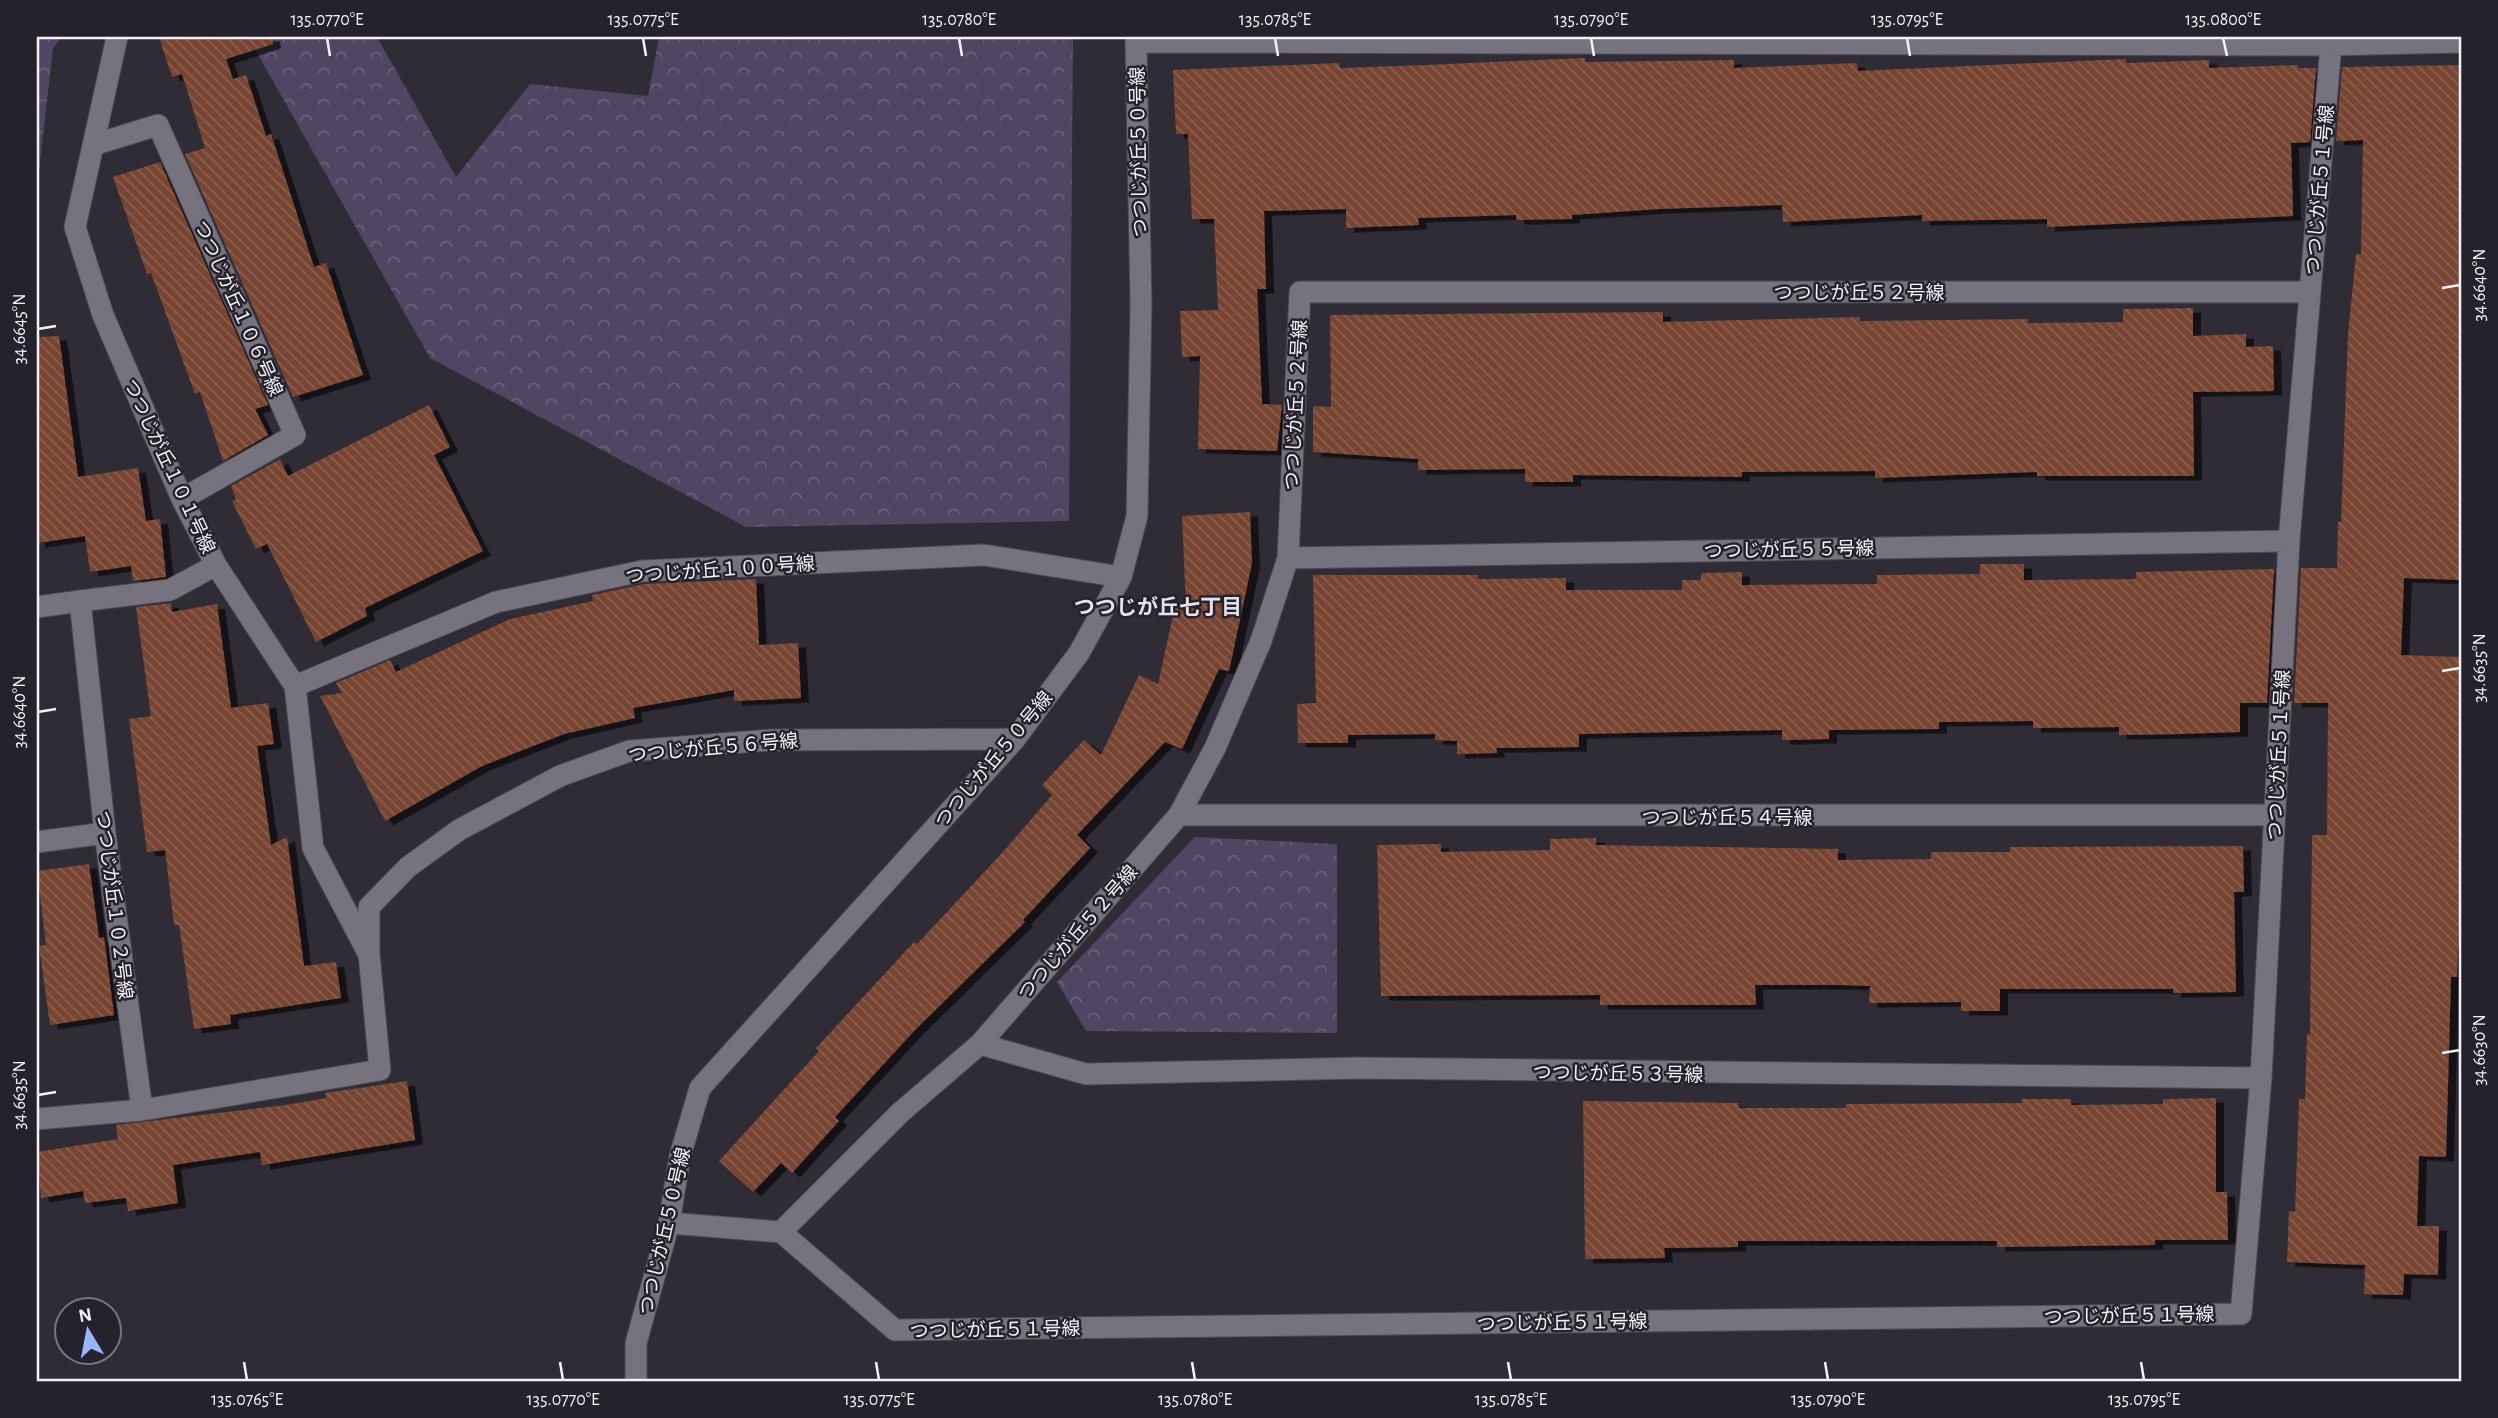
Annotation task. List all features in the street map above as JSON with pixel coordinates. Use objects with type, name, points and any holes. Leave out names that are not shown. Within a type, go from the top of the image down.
[{"type":"street","name":"つつじが丘１０１号線","points":[[117,37],[75,227],[103,315],[181,499],[216,565],[295,686],[313,848],[369,954]]},
{"type":"street","name":"つつじが丘５０号線","points":[[636,1381],[636,1343],[669,1223],[680,1156],[700,1088],[1015,739],[1079,653],[1121,577],[1137,516],[1141,304],[1136,39],[2331,45],[2461,42]]},
{"type":"street","name":"つつじが丘５１号線","points":[[781,1232],[895,1330],[2241,1314],[2261,1078],[2289,541],[2331,45]]},
{"type":"street","name":"つつじが丘１０６号線","points":[[93,145],[158,125],[295,435],[181,499]]},
{"type":"street","name":"つつじが丘５２号線","points":[[781,1232],[901,1112],[980,1044],[1179,815],[1216,748],[1261,641],[1288,558],[1300,292],[2311,292]]},
{"type":"street","name":"つつじが丘５５号線","points":[[1288,558],[2289,541]]},
{"type":"street","name":"つつじが丘１００号線","points":[[295,686],[496,602],[642,570],[984,555],[1121,577]]},
{"type":"street","points":[[37,607],[170,590],[216,565]]},
{"type":"street","name":"つつじが丘１０２号線","points":[[80,601],[105,834],[142,1110]]},
{"type":"street","name":"つつじが丘５６号線","points":[[142,1110],[380,1070],[369,954],[369,907],[408,867],[459,830],[560,776],[629,751],[771,740],[1015,739]]},
{"type":"street","name":"つつじが丘５４号線","points":[[1179,815],[2274,815]]},
{"type":"street","points":[[37,842],[105,834]]},
{"type":"street","name":"つつじが丘５３号線","points":[[980,1044],[1086,1074],[1358,1068],[2261,1078]]},
{"type":"street","points":[[37,1119],[142,1110]]},
{"type":"street","points":[[669,1223],[781,1232]]},
{"type":"green space","points":[[37,37],[62,37],[53,48],[37,188]]},
{"type":"green space","points":[[248,37],[377,37],[456,177],[530,84],[648,96],[659,37],[1073,37],[1069,521],[746,527],[430,358]]},
{"type":"green space","points":[[1195,837],[1337,844],[1337,1033],[1086,1031],[1057,982]]},
{"type":"building","points":[[159,37],[272,37],[273,44],[226,59],[233,79],[246,75],[266,136],[271,134],[314,267],[326,263],[363,375],[293,397],[185,154],[205,148],[182,74],[172,77]]},
{"type":"building","points":[[1585,58],[1585,62],[1734,60],[1734,68],[1857,63],[1858,71],[2126,59],[2126,63],[2209,60],[2209,68],[2298,65],[2298,68],[2316,68],[2310,142],[2291,143],[2293,216],[2047,227],[2047,219],[1922,221],[1922,215],[1783,222],[1782,205],[1659,209],[1572,215],[1572,219],[1516,220],[1516,215],[1418,218],[1419,225],[1346,228],[1346,209],[1264,211],[1266,289],[1257,289],[1262,404],[1282,405],[1277,451],[1198,449],[1200,356],[1182,357],[1180,311],[1218,310],[1214,219],[1192,219],[1188,134],[1176,134],[1173,70],[1339,63],[1340,68]]},
{"type":"building","points":[[2461,65],[2461,580],[2404,578],[2401,655],[2461,657],[2461,875],[2457,977],[2451,977],[2446,1157],[2419,1156],[2417,1226],[2439,1226],[2438,1275],[2404,1274],[2403,1295],[2364,1294],[2365,1265],[2287,1262],[2289,1211],[2295,1212],[2299,1099],[2305,1099],[2307,1034],[2310,1035],[2312,835],[2327,835],[2328,703],[2294,703],[2301,568],[2337,568],[2338,522],[2341,522],[2348,335],[2356,254],[2361,254],[2363,140],[2336,141],[2342,67]]},
{"type":"building","points":[[160,162],[268,405],[255,409],[268,435],[223,461],[200,392],[195,394],[151,273],[147,274],[113,177]]},
{"type":"building","points":[[2193,308],[2193,336],[2246,334],[2246,347],[2273,346],[2274,391],[2193,392],[2194,476],[2037,476],[2037,472],[1875,478],[1875,471],[1742,472],[1742,477],[1573,475],[1573,482],[1525,482],[1525,469],[1418,470],[1418,459],[1313,452],[1313,406],[1331,407],[1330,315],[1663,312],[1663,322],[1860,317],[1860,321],[2028,319],[2028,323],[2123,322],[2123,309]]},
{"type":"building","points":[[59,336],[78,477],[138,468],[146,521],[160,519],[166,577],[133,581],[131,566],[90,572],[85,536],[37,543],[37,337]]},
{"type":"building","points":[[429,405],[450,447],[434,455],[483,551],[365,608],[367,616],[316,642],[267,544],[256,549],[232,501],[236,499],[231,486],[280,459],[288,476]]},
{"type":"building","points":[[1250,512],[1252,563],[1229,671],[1219,669],[1182,749],[1165,742],[1077,835],[1090,848],[1023,920],[1025,922],[914,1031],[835,1117],[839,1121],[792,1173],[781,1163],[753,1192],[719,1161],[819,1051],[816,1048],[914,942],[917,944],[1002,853],[1052,795],[1042,785],[1084,740],[1101,755],[1139,675],[1158,684],[1175,606],[1186,608],[1182,516]]},
{"type":"building","points":[[1980,564],[2024,564],[2024,580],[2136,579],[2136,572],[2274,569],[2267,703],[2240,703],[2240,732],[2119,735],[2119,727],[2033,728],[2033,721],[1939,722],[1939,729],[1829,730],[1829,739],[1782,740],[1782,730],[1579,734],[1579,747],[1496,748],[1497,753],[1457,754],[1457,741],[1435,740],[1435,734],[1348,735],[1348,743],[1298,743],[1297,704],[1316,703],[1313,575],[1566,578],[1566,590],[1682,590],[1682,580],[1701,580],[1701,573],[1742,572],[1742,585],[1877,584],[1877,575],[1980,574]]},
{"type":"building","points":[[756,579],[759,645],[798,643],[801,698],[734,701],[734,690],[633,708],[635,718],[564,734],[482,766],[385,821],[320,696],[342,693],[336,683],[390,660],[396,672],[510,619],[593,601],[592,595],[644,584]]},
{"type":"building","points":[[171,603],[172,612],[217,604],[231,708],[268,703],[274,744],[257,746],[271,845],[287,837],[304,966],[336,962],[341,998],[230,1015],[231,1024],[194,1029],[179,925],[174,925],[165,850],[147,852],[129,719],[151,716],[136,607]]},
{"type":"building","points":[[1596,838],[1596,845],[1838,849],[1838,860],[1931,859],[1931,852],[2010,852],[2010,847],[2243,846],[2244,892],[2234,892],[2236,992],[2173,993],[2173,989],[2000,989],[2000,1011],[1961,1011],[1961,1002],[1869,1003],[1870,986],[1840,985],[1755,985],[1756,1005],[1600,1005],[1600,995],[1381,996],[1377,845],[1441,844],[1441,852],[1550,850],[1550,839]]},
{"type":"building","points":[[89,864],[99,938],[104,937],[114,1015],[50,1025],[39,946],[46,945],[37,871]]},
{"type":"building","points":[[407,1081],[415,1140],[262,1165],[260,1152],[173,1165],[178,1203],[128,1211],[126,1198],[85,1203],[83,1191],[41,1198],[37,1152],[118,1139],[116,1125],[286,1105],[326,1098],[325,1093]]},
{"type":"building","points":[[2216,1098],[2216,1192],[2227,1192],[2228,1240],[2155,1240],[2155,1245],[1997,1247],[1997,1241],[1738,1241],[1738,1247],[1664,1248],[1665,1258],[1585,1259],[1583,1101],[1738,1103],[1739,1108],[1846,1108],[1846,1104],[2022,1103],[2022,1099],[2071,1099],[2071,1105],[2163,1104],[2163,1099]]},
{"type":"district","name":"つつじが丘七丁目","points":[[1158,607]]}]
